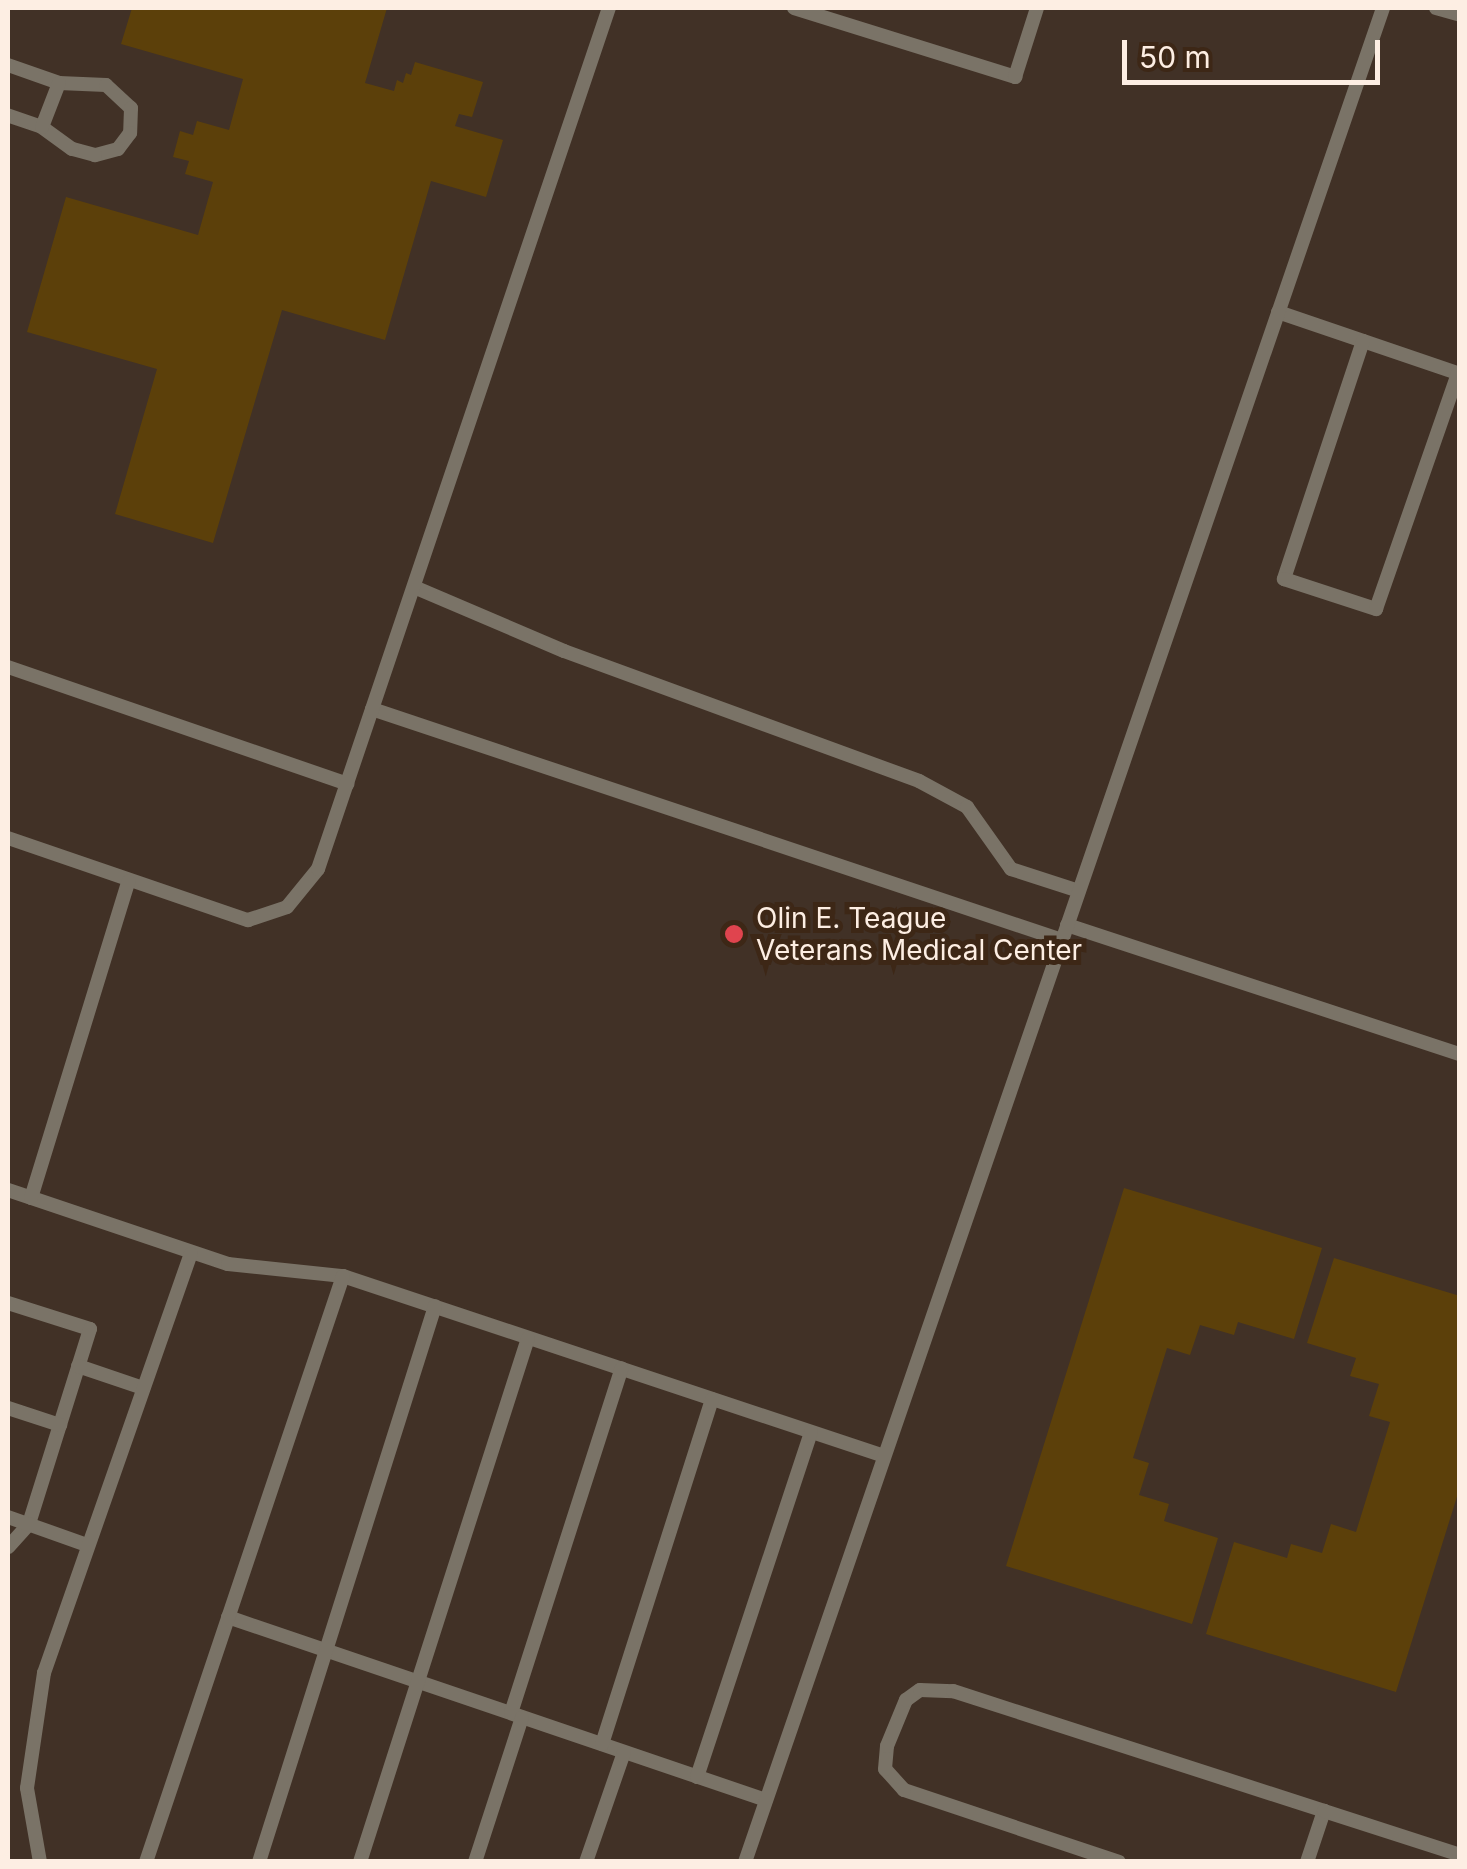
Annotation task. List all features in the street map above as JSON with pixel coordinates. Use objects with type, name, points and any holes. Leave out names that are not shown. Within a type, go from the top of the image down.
[{"type":"lane","points":[[8,838],[248,920],[287,907],[318,869],[609,8]]},
{"type":"lane","points":[[794,8],[1015,77],[1038,8]]},
{"type":"lane","points":[[745,1862],[1383,8]]},
{"type":"lane","points":[[1436,8],[1460,16]]},
{"type":"lane","points":[[8,65],[59,83],[106,85],[131,108],[130,133],[118,149],[94,156],[72,149],[42,127],[8,115]]},
{"type":"lane","points":[[42,127],[59,83]]},
{"type":"lane","points":[[1278,312],[1458,374],[1376,609],[1284,579],[1363,342]]},
{"type":"lane","points":[[414,587],[564,651],[919,781],[967,807],[1011,868],[1079,891]]},
{"type":"lane","points":[[8,667],[347,784]]},
{"type":"lane","points":[[372,709],[1062,940]]},
{"type":"lane","points":[[32,1198],[128,882]]},
{"type":"lane","points":[[1067,925],[1460,1054]]},
{"type":"lane","points":[[8,1190],[228,1264],[343,1276],[884,1456]]},
{"type":"lane","points":[[40,1862],[27,1788],[44,1673],[191,1254]]},
{"type":"lane","points":[[146,1862],[343,1276]]},
{"type":"lane","points":[[8,1302],[90,1329],[29,1524],[8,1547]]},
{"type":"lane","points":[[259,1862],[435,1306]]},
{"type":"lane","points":[[360,1862],[528,1338]]},
{"type":"lane","points":[[78,1366],[143,1388]]},
{"type":"lane","points":[[475,1862],[622,1368]]},
{"type":"lane","points":[[602,1744],[712,1398]]},
{"type":"lane","points":[[8,1408],[60,1425]]},
{"type":"lane","points":[[696,1777],[811,1432]]},
{"type":"lane","points":[[8,1517],[87,1545]]},
{"type":"lane","points":[[228,1618],[766,1800]]},
{"type":"lane","points":[[1119,1862],[904,1790],[885,1769],[887,1746],[906,1700],[920,1690],[953,1691],[1460,1855]]},
{"type":"lane","points":[[586,1862],[624,1752]]},
{"type":"lane","points":[[1306,1862],[1324,1812]]},
{"type":"shaded area","name":"Olin E. Teague Veterans Medical Center","points":[[8,8],[1459,8],[1459,1861],[8,1861]]},
{"type":"building","points":[[132,8],[387,8],[365,83],[394,91],[397,80],[403,83],[406,73],[411,75],[415,62],[483,82],[472,117],[459,114],[455,126],[503,140],[486,197],[431,181],[385,340],[282,310],[213,543],[115,514],[157,369],[27,332],[66,197],[198,235],[213,182],[185,174],[189,161],[173,157],[180,131],[193,135],[197,121],[229,130],[243,79],[121,44]]},
{"type":"building","points":[[1124,1188],[1322,1248],[1294,1339],[1238,1322],[1234,1335],[1200,1325],[1190,1355],[1167,1348],[1133,1458],[1149,1463],[1139,1495],[1169,1504],[1164,1521],[1218,1538],[1192,1624],[1006,1566]]},
{"type":"building","points":[[1334,1258],[1460,1296],[1460,1487],[1396,1692],[1206,1634],[1234,1542],[1287,1558],[1291,1544],[1322,1553],[1331,1524],[1356,1532],[1390,1422],[1369,1416],[1379,1384],[1350,1376],[1356,1358],[1307,1343]]},
{"type":"place","name":"Olin E. Teague Veterans Medical Center","points":[[734,934]]}]
